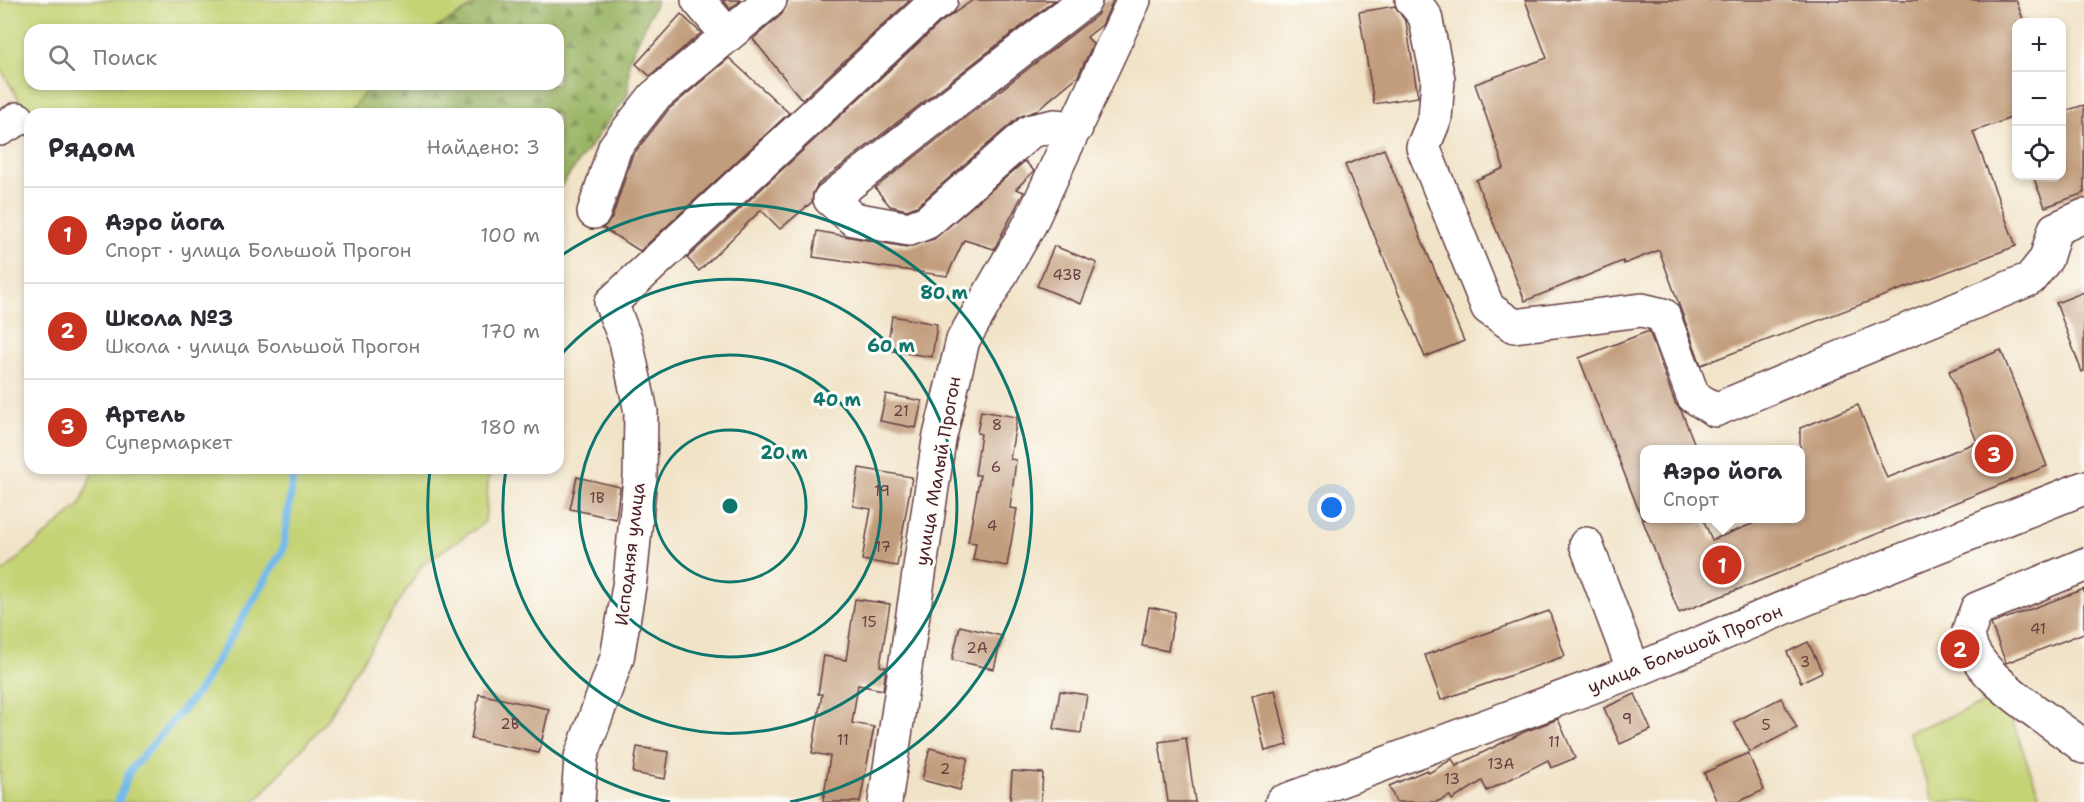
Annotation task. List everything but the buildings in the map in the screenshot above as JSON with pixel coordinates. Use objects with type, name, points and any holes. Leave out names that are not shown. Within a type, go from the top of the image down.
[{"type":"street","points":[[698,0],[726,34]]},
{"type":"street","points":[[594,212],[615,147],[654,97],[726,34],[770,0]]},
{"type":"street","name":"Исподняя улица","points":[[578,802],[581,757],[617,658],[630,580],[639,478],[640,412],[626,341],[611,303],[929,8],[941,0]]},
{"type":"street","points":[[1076,128],[1054,126],[1031,131],[927,222],[909,229],[853,219],[830,200],[1085,0]]},
{"type":"street","name":"улица Малый Прогон","points":[[885,802],[939,440],[963,340],[1030,224],[1134,0]]},
{"type":"street","points":[[1412,0],[1425,16],[1438,80],[1435,118],[1424,147],[1488,308],[1514,326],[1642,310],[1663,315],[1693,396],[1715,410],[2030,279],[2046,259],[2055,229],[2084,216]]},
{"type":"street","name":"улица Большой Прогон","points":[[1282,802],[1634,671],[1805,598],[2084,488]]},
{"type":"street","points":[[1586,544],[1634,671]]},
{"type":"street","points":[[2084,565],[1977,609],[1968,632],[1978,661],[2003,689],[2061,727],[2084,747]]},
{"type":"green space","points":[[0,0],[483,0],[444,24],[24,24],[24,90],[368,90],[351,108],[24,108],[24,110],[0,68]]},
{"type":"green space","points":[[483,0],[657,0],[629,60],[628,95],[564,182],[564,108],[351,108],[368,90],[564,90],[564,24],[444,24]]},
{"type":"green space","points":[[92,474],[489,474],[485,522],[422,565],[325,722],[255,802],[0,802],[0,574],[80,505]]},
{"type":"green space","points":[[2003,696],[2042,802],[1934,802],[1908,732]]},
{"type":"waterway","points":[[118,802],[129,772],[198,692],[283,550],[293,474]]},
{"type":"place","name":"Артель","points":[[1994,454]]},
{"type":"place","name":"Аэро йога","points":[[1722,565]]},
{"type":"place","name":"Школа №3","points":[[1960,649]]}]
